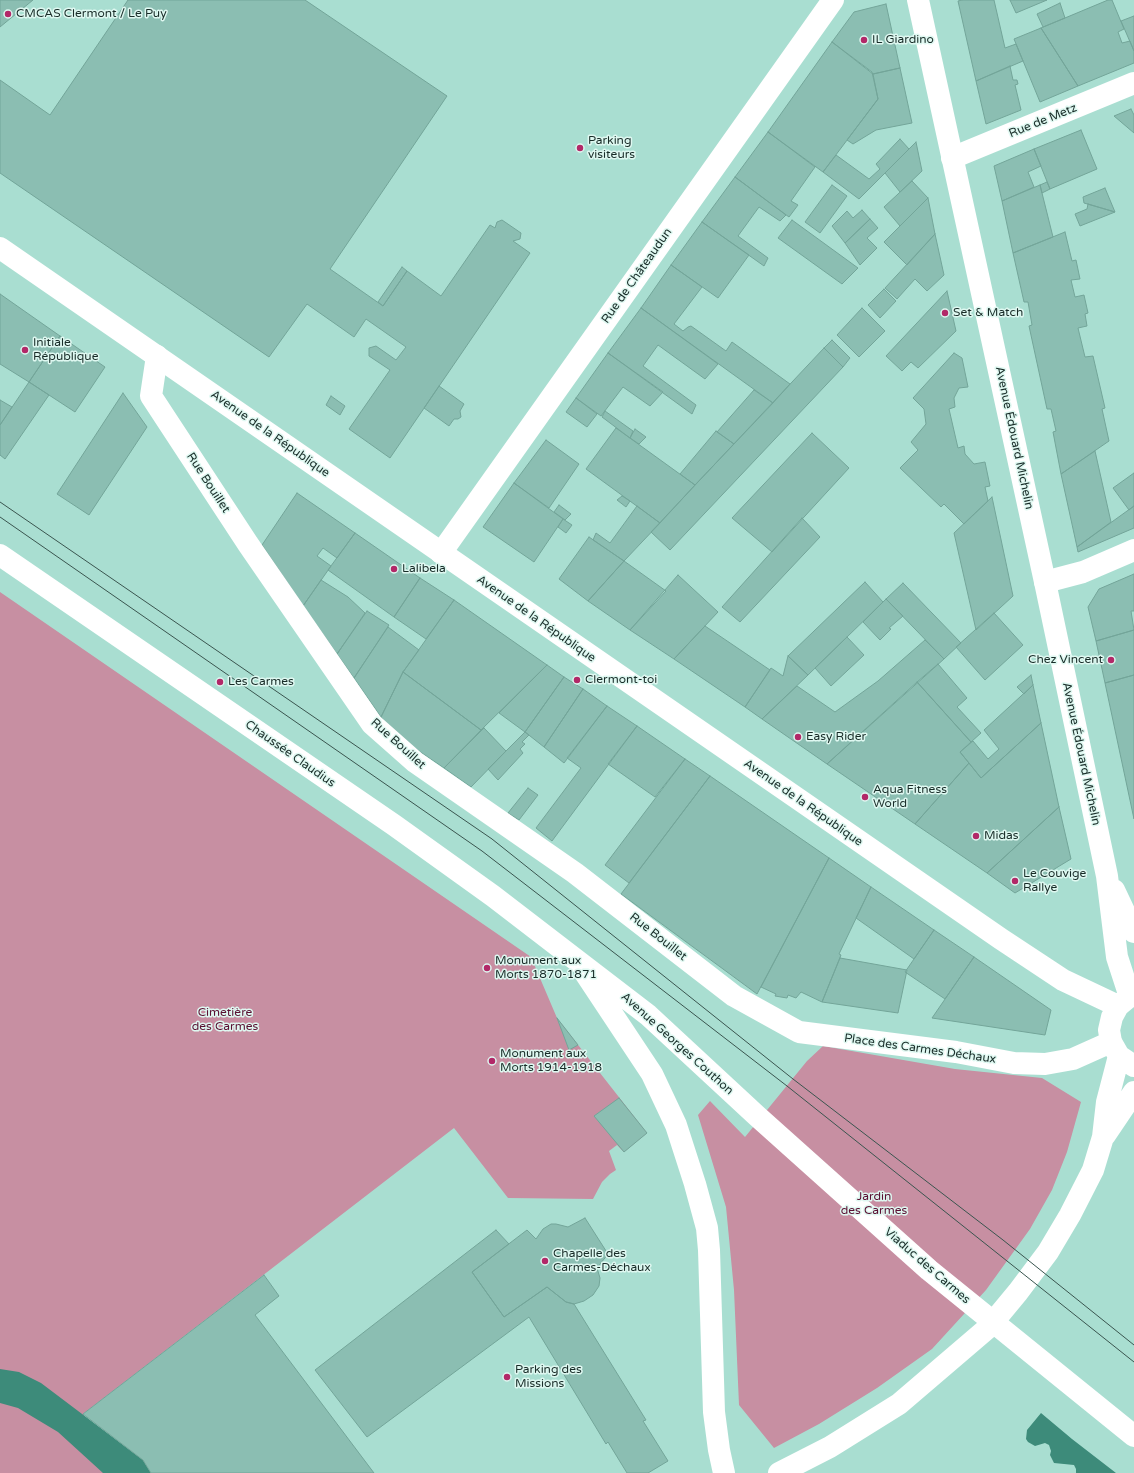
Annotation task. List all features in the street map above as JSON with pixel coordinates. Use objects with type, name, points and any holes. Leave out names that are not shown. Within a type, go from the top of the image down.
[{"type":"main road","name":"Rue de Châteaudun","points":[[441,553],[833,0]]},
{"type":"main road","name":"Avenue Édouard Michelin","points":[[918,0],[1045,582],[1107,876],[1116,953],[1127,1000]]},
{"type":"main road","name":"Rue de Metz","points":[[952,158],[1134,83]]},
{"type":"main road","name":"Avenue de la République","points":[[0,248],[1001,939],[1063,980],[1097,998],[1127,1000]]},
{"type":"main road","name":"Rue Bouillet","points":[[157,356],[151,396],[248,544],[372,724],[415,762],[575,873],[734,996]]},
{"type":"main road","points":[[1045,582],[1082,572],[1134,550]]},
{"type":"main road","name":"Chaussée Claudius","points":[[0,555],[394,825],[493,896],[575,959]]},
{"type":"main road","name":"Avenue Édouard Michelin","points":[[1107,876],[1134,932]]},
{"type":"main road","points":[[575,959],[652,1074],[676,1125],[695,1184],[707,1228],[714,1412],[718,1450],[724,1473]]},
{"type":"main road","name":"Avenue Georges Couthon","points":[[575,959],[648,1015],[758,1116]]},
{"type":"main road","name":"Place des Carmes Déchaux","points":[[734,996],[799,1032],[956,1052],[1014,1062],[1045,1064],[1073,1059],[1121,1055]]},
{"type":"main road","points":[[779,1473],[830,1447],[899,1404],[989,1327],[1048,1252],[1070,1215],[1093,1170],[1103,1137],[1107,1102],[1121,1055],[1109,1030],[1112,1017],[1127,1000]]},
{"type":"main road","points":[[1103,1137],[1134,1092]]},
{"type":"main road","name":"Viaduc des Carmes","points":[[758,1116],[930,1270],[1134,1436]]},
{"type":"green space","name":"Cimetière des Carmes","points":[[0,592],[531,957],[557,1018],[647,1133],[624,1152],[617,1145],[609,1151],[616,1170],[602,1182],[593,1199],[508,1198],[454,1128],[83,1414],[126,1473],[0,1473]]},
{"type":"green space","name":"Jardin des Carmes","points":[[823,1046],[955,1069],[1042,1078],[1081,1102],[1067,1152],[1052,1190],[1030,1229],[986,1290],[932,1349],[877,1388],[819,1424],[774,1448],[739,1405],[734,1290],[726,1207],[698,1115],[710,1101],[745,1137],[807,1061]]},
{"type":"shaded area","points":[[0,1369],[19,1372],[41,1383],[143,1460],[151,1473],[103,1473],[58,1432],[18,1408],[0,1403]]},
{"type":"shaded area","points":[[1041,1413],[1116,1473],[1076,1473],[1074,1465],[1054,1463],[1050,1455],[1051,1451],[1049,1445],[1045,1443],[1035,1446],[1026,1439],[1027,1430]]},
{"type":"building","name":"CMCAS Clermont / Le Puy","points":[[0,0],[33,0],[0,27]]},
{"type":"building","points":[[128,0],[305,0],[447,96],[330,269],[383,306],[407,271],[441,296],[490,225],[495,228],[497,222],[502,220],[521,233],[520,239],[513,241],[530,253],[390,458],[349,429],[390,370],[369,356],[369,348],[376,346],[396,360],[406,347],[366,319],[354,337],[307,304],[269,357],[0,173],[0,80],[50,115]]},
{"type":"building","points":[[994,0],[1005,48],[1016,44],[1023,61],[976,81],[958,1]]},
{"type":"building","points":[[1010,0],[1047,0],[1016,13]]},
{"type":"building","points":[[1108,0],[1112,0],[1124,29],[1118,32],[1122,43],[1130,41],[1134,51],[1134,63],[1078,86],[1041,28]]},
{"type":"building","points":[[1060,3],[1065,18],[1043,27],[1037,14]]},
{"type":"building","name":"IL Giardino","points":[[886,4],[900,68],[873,74],[832,42],[854,12]]},
{"type":"building","points":[[1134,16],[1134,51],[1121,21]]},
{"type":"building","points":[[1041,28],[1078,86],[1040,102],[1014,39]]},
{"type":"building","points":[[832,42],[872,72],[878,99],[823,172],[768,132]]},
{"type":"building","points":[[1010,66],[1013,80],[1017,80],[1018,84],[1015,85],[1021,110],[986,124],[976,81]]},
{"type":"building","points":[[900,68],[912,123],[876,130],[853,144],[847,140],[878,99],[873,74]]},
{"type":"building","points":[[1131,109],[1134,115],[1134,133],[1114,116]]},
{"type":"building","points":[[1081,130],[1097,169],[1050,189],[1034,149]]},
{"type":"building","points":[[768,132],[815,167],[791,201],[798,205],[789,217],[735,177]]},
{"type":"building","points":[[900,139],[909,149],[859,199],[823,172],[836,155],[869,179],[880,169],[876,164]]},
{"type":"building","points":[[916,142],[922,171],[900,192],[885,173]]},
{"type":"building","points":[[1034,149],[1041,166],[1028,172],[1034,187],[1002,201],[994,166]]},
{"type":"building","points":[[735,177],[786,215],[780,221],[759,207],[738,236],[768,258],[764,266],[702,222]]},
{"type":"building","points":[[912,181],[928,198],[900,226],[884,207]]},
{"type":"building","points":[[1047,182],[1050,189],[1042,193],[1040,185]]},
{"type":"building","points":[[832,185],[847,196],[820,233],[805,222]]},
{"type":"building","points":[[1040,185],[1053,237],[1013,253],[1002,201]]},
{"type":"building","points":[[1105,188],[1115,212],[1084,203],[1083,197]]},
{"type":"building","points":[[928,198],[935,234],[907,265],[884,242]]},
{"type":"building","points":[[1088,204],[1115,212],[1080,226],[1075,214],[1087,209]]},
{"type":"building","points":[[862,210],[870,219],[845,243],[832,226],[847,211],[853,218]]},
{"type":"building","points":[[870,219],[878,228],[867,238],[877,248],[860,265],[845,243]]},
{"type":"building","points":[[792,220],[858,268],[842,284],[778,238]]},
{"type":"building","points":[[702,222],[749,255],[718,298],[671,265]]},
{"type":"building","points":[[1065,232],[1072,261],[1076,260],[1080,279],[1071,280],[1075,297],[1084,295],[1088,313],[1085,314],[1087,326],[1078,328],[1085,357],[1093,356],[1105,408],[1102,409],[1109,441],[1061,474],[1053,432],[1056,431],[1051,409],[1047,409],[1029,326],[1032,325],[1028,302],[1024,302],[1013,253]]},
{"type":"building","points":[[935,234],[944,275],[927,291],[915,279],[897,299],[885,288]]},
{"type":"building","points":[[671,265],[702,287],[674,324],[683,331],[691,326],[726,351],[732,342],[790,384],[773,403],[641,308]]},
{"type":"building","points":[[402,267],[407,271],[383,306],[378,302]]},
{"type":"building","points":[[884,289],[896,301],[880,318],[868,305]]},
{"type":"building","points":[[947,291],[956,331],[918,368],[911,362],[902,371],[886,356]]},
{"type":"building","name":"Initiale République","points":[[0,294],[60,336],[29,382],[0,364]]},
{"type":"building","points":[[641,308],[718,364],[705,379],[658,345],[643,366],[696,405],[692,414],[608,353]]},
{"type":"building","points":[[862,308],[885,331],[859,357],[837,335]]},
{"type":"building","points":[[60,336],[105,367],[75,412],[29,382]]},
{"type":"building","points":[[832,340],[850,358],[843,367],[824,348]]},
{"type":"building","points":[[824,348],[843,367],[670,550],[651,532]]},
{"type":"building","points":[[608,353],[663,392],[650,406],[623,387],[601,416],[576,398]]},
{"type":"building","points":[[954,353],[962,358],[968,387],[959,388],[954,398],[955,407],[949,409],[958,448],[964,446],[965,454],[974,464],[985,462],[990,486],[985,487],[988,501],[964,524],[944,504],[941,507],[900,468],[918,450],[911,442],[926,424],[924,409],[913,398]]},
{"type":"building","points":[[29,382],[49,395],[5,459],[0,455],[0,425]]},
{"type":"building","points":[[439,386],[464,404],[460,411],[461,417],[454,419],[449,426],[424,408]]},
{"type":"building","points":[[754,390],[773,403],[734,444],[717,432]]},
{"type":"building","points":[[123,393],[147,427],[89,515],[57,494]]},
{"type":"building","points":[[331,396],[345,406],[340,415],[326,405]]},
{"type":"building","points":[[576,398],[597,414],[587,427],[566,412]]},
{"type":"building","points":[[0,400],[12,407],[0,425]]},
{"type":"building","points":[[605,411],[633,431],[630,438],[602,417]]},
{"type":"building","points":[[616,428],[695,485],[660,523],[586,469]]},
{"type":"building","points":[[635,429],[646,437],[639,444],[630,438]]},
{"type":"building","points":[[716,431],[734,444],[695,485],[680,474]]},
{"type":"building","points":[[812,433],[849,468],[772,552],[732,518]]},
{"type":"building","points":[[546,440],[579,464],[549,508],[514,483]]},
{"type":"building","points":[[1095,451],[1111,522],[1077,547],[1061,474]]},
{"type":"building","points":[[1134,473],[1134,506],[1129,510],[1113,488]]},
{"type":"building","points":[[514,483],[563,519],[534,562],[483,527]]},
{"type":"building","points":[[297,493],[355,533],[337,558],[323,548],[317,556],[331,566],[303,606],[262,545]]},
{"type":"building","points":[[622,496],[630,501],[626,507],[617,500]]},
{"type":"building","points":[[992,497],[1013,596],[976,630],[954,533]]},
{"type":"building","points":[[559,505],[571,514],[565,520],[554,512]]},
{"type":"building","points":[[637,506],[660,523],[624,561],[593,540],[596,533],[610,543]]},
{"type":"building","points":[[1134,506],[1134,528],[1078,552],[1077,547]]},
{"type":"building","points":[[802,518],[820,537],[740,622],[722,607]]},
{"type":"building","points":[[563,519],[572,525],[566,533],[558,527]]},
{"type":"building","points":[[355,533],[420,578],[394,617],[328,570]]},
{"type":"building","points":[[589,537],[624,561],[588,601],[559,579]]},
{"type":"building","points":[[624,561],[666,591],[630,630],[588,601]]},
{"type":"building","points":[[1134,574],[1134,611],[1131,611],[1134,630],[1096,641],[1088,607],[1099,589]]},
{"type":"building","points":[[678,575],[718,612],[674,659],[630,630]]},
{"type":"building","points":[[420,578],[454,600],[426,639],[394,617]]},
{"type":"building","points":[[321,580],[348,597],[365,613],[337,654],[303,606]]},
{"type":"building","points":[[865,582],[883,602],[808,675],[788,656]]},
{"type":"building","points":[[903,583],[961,643],[944,659],[886,599]]},
{"type":"building","points":[[886,599],[903,616],[889,628],[891,629],[880,640],[863,622]]},
{"type":"building","points":[[454,600],[547,665],[481,730],[403,672]]},
{"type":"building","points":[[367,611],[389,625],[354,678],[337,654]]},
{"type":"building","points":[[994,613],[1023,645],[985,680],[956,647]]},
{"type":"building","points":[[705,626],[770,670],[745,707],[674,659]]},
{"type":"building","points":[[388,627],[419,650],[403,672],[381,717],[354,678]]},
{"type":"building","points":[[1134,630],[1134,675],[1105,683],[1096,641]]},
{"type":"building","points":[[847,637],[864,655],[831,686],[815,668]]},
{"type":"building","points":[[925,640],[944,659],[827,764],[762,719],[797,686],[835,712],[878,681]]},
{"type":"building","points":[[788,656],[808,675],[762,719],[745,707],[771,668],[783,676]]},
{"type":"building","points":[[938,664],[967,698],[957,707],[981,733],[971,742],[917,682]]},
{"type":"building","points":[[547,665],[564,677],[525,732],[499,713]]},
{"type":"building","points":[[403,672],[481,730],[444,768],[391,732],[381,717]]},
{"type":"building","points":[[1031,675],[1033,685],[1024,694],[1017,687]]},
{"type":"building","points":[[1134,675],[1134,819],[1105,683]]},
{"type":"building","points":[[564,677],[583,689],[544,747],[525,732]]},
{"type":"building","points":[[917,682],[971,742],[960,752],[969,763],[915,824],[827,764]]},
{"type":"building","points":[[1033,685],[1041,723],[981,778],[960,752],[973,741],[988,759],[999,749],[984,730]]},
{"type":"building","points":[[583,689],[607,706],[564,763],[544,747]]},
{"type":"building","points":[[607,706],[637,726],[552,841],[536,828],[581,768],[567,758]]},
{"type":"building","points":[[1041,723],[1059,807],[987,873],[915,824],[969,763],[981,778]]},
{"type":"building","points":[[637,726],[685,759],[655,797],[608,764]]},
{"type":"building","points":[[484,728],[506,751],[471,787],[444,768]]},
{"type":"building","points":[[525,732],[529,735],[522,742],[525,744],[520,749],[523,753],[498,780],[488,769]]},
{"type":"building","points":[[685,759],[710,776],[629,883],[605,865]]},
{"type":"building","points":[[710,776],[829,858],[757,994],[621,894]]},
{"type":"building","points":[[528,788],[538,795],[519,820],[508,813]]},
{"type":"building","points":[[1059,807],[1071,859],[1015,893],[987,873]]},
{"type":"building","points":[[829,858],[871,887],[839,954],[841,955],[822,1002],[801,992],[796,998],[788,995],[787,998],[775,996],[776,994],[761,987]]},
{"type":"building","points":[[871,887],[934,930],[914,959],[856,918]]},
{"type":"building","points":[[934,930],[974,957],[945,999],[905,972]]},
{"type":"building","points":[[974,957],[1051,1010],[1045,1035],[932,1018]]},
{"type":"building","points":[[840,958],[907,970],[898,1013],[822,1002]]},
{"type":"building","points":[[557,1018],[578,1045],[569,1050]]},
{"type":"building","points":[[619,1098],[647,1133],[624,1152],[594,1116]]},
{"type":"building","name":"Chapelle des Carmes-Déchaux","points":[[585,1218],[608,1254],[597,1268],[600,1278],[599,1286],[593,1295],[584,1301],[574,1304],[566,1302],[547,1287],[504,1317],[472,1272],[527,1230],[536,1239],[543,1229],[551,1224],[568,1227]]},
{"type":"building","points":[[496,1230],[509,1244],[472,1272],[504,1317],[547,1287],[566,1302],[574,1304],[646,1420],[643,1421],[668,1461],[648,1473],[627,1473],[608,1442],[606,1444],[529,1317],[367,1437],[315,1370]]},
{"type":"building","points":[[264,1275],[279,1296],[255,1315],[374,1473],[151,1473],[143,1460],[83,1414]]},
{"type":"tram line","points":[[0,502],[492,839],[793,1079],[1003,1240],[1134,1345]]},
{"type":"tram line","points":[[0,517],[482,851],[787,1086],[1134,1362]]},
{"type":"place","name":"CMCAS Clermont / Le Puy","points":[[8,14]]},
{"type":"place","name":"IL Giardino","points":[[864,40]]},
{"type":"place","name":"Parking visiteurs","points":[[580,148]]},
{"type":"place","name":"Set & Match","points":[[945,313]]},
{"type":"place","name":"Initiale République","points":[[25,350]]},
{"type":"place","name":"Lalibela","points":[[394,569]]},
{"type":"place","name":"Chez Vincent","points":[[1111,660]]},
{"type":"place","name":"Clermont-toi","points":[[577,680]]},
{"type":"place","name":"Les Carmes","points":[[220,682]]},
{"type":"place","name":"Easy Rider","points":[[798,737]]},
{"type":"place","name":"Aqua Fitness World","points":[[865,797]]},
{"type":"place","name":"Midas","points":[[976,836]]},
{"type":"place","name":"Le Couvige Rallye","points":[[1015,881]]},
{"type":"place","name":"Monument aux Morts 1870-1871","points":[[487,968]]},
{"type":"place","name":"Monument aux Morts 1914-1918","points":[[492,1061]]},
{"type":"place","name":"Chapelle des Carmes-Déchaux","points":[[545,1261]]},
{"type":"place","name":"Parking des Missions","points":[[507,1377]]}]
